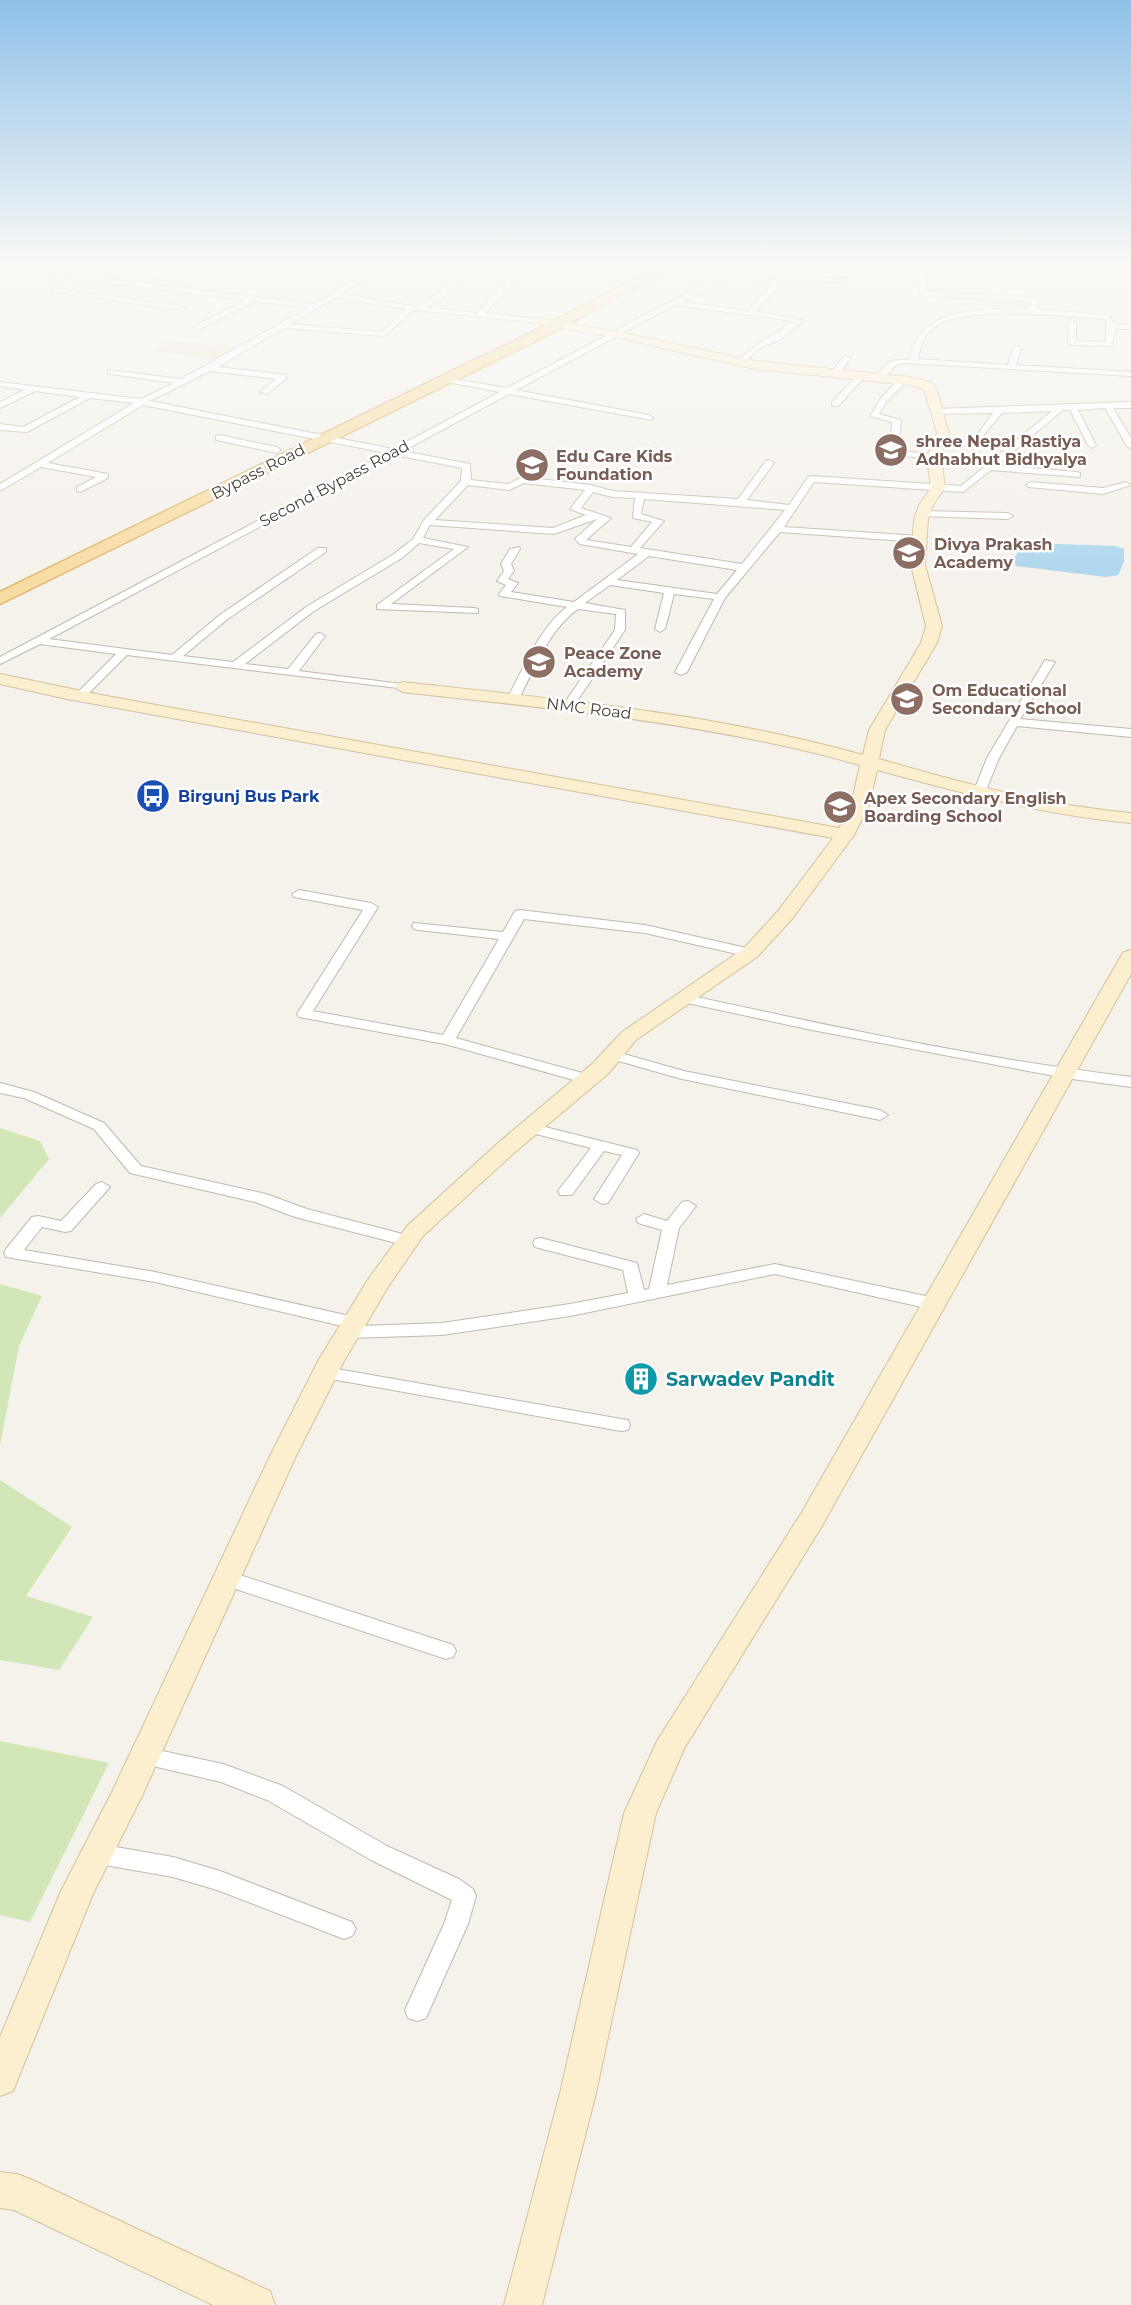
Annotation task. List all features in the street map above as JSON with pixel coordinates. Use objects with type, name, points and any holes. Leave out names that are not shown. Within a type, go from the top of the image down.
[{"type":"main road","name":"Bypass Road","points":[[0,599],[441,375]]},
{"type":"main road","name":"Bypass Road","points":[[0,586],[277,450],[317,436],[453,375]]},
{"type":"street","points":[[130,375],[179,381]]},
{"type":"street","points":[[0,488],[142,402],[194,375]]},
{"type":"street","points":[[263,375],[283,377],[264,392]]},
{"type":"street","name":"Second Bypass Road","points":[[0,661],[537,375]]},
{"type":"street","points":[[0,2079],[78,1891],[99,1854],[283,1456],[351,1328],[408,1241],[455,1193],[588,1079],[629,1037],[750,953],[785,915],[845,835],[860,804],[877,730],[929,643],[934,626],[918,565],[919,539],[923,514],[937,488],[934,457],[943,433],[935,412],[932,391],[928,386],[861,375]]},
{"type":"street","points":[[835,404],[875,375]]},
{"type":"street","points":[[445,379],[649,418]]},
{"type":"street","points":[[903,380],[884,400],[874,416],[897,420],[893,453],[934,457]]},
{"type":"street","points":[[0,384],[142,402],[467,466],[466,482],[445,501],[416,540],[398,555],[310,609],[235,666]]},
{"type":"street","points":[[0,405],[33,388]]},
{"type":"street","points":[[0,427],[24,430],[89,396]]},
{"type":"street","points":[[1107,405],[1127,432],[1131,446]]},
{"type":"street","points":[[935,412],[998,412],[1068,406],[1131,405]]},
{"type":"street","points":[[1068,406],[1092,445]]},
{"type":"street","points":[[681,671],[720,597],[777,529],[808,483],[814,479],[963,489],[987,467],[1068,406]]},
{"type":"street","points":[[982,435],[998,412]]},
{"type":"street","points":[[219,438],[277,450]]},
{"type":"street","points":[[741,502],[769,463]]},
{"type":"street","points":[[40,464],[105,476],[80,489]]},
{"type":"street","points":[[987,467],[1077,475]]},
{"type":"street","points":[[466,482],[509,487],[523,480],[640,497],[741,502],[793,508]]},
{"type":"street","points":[[1031,485],[1103,491],[1130,483]]},
{"type":"street","points":[[591,488],[575,509],[606,518],[580,540],[745,568]]},
{"type":"street","points":[[632,550],[659,521],[636,516],[640,497]]},
{"type":"street","points":[[923,514],[1008,516]]},
{"type":"street","points":[[427,522],[554,531],[570,527],[582,518],[600,515]]},
{"type":"street","points":[[777,529],[919,539]]},
{"type":"street","points":[[416,540],[463,547],[381,607],[474,611]]},
{"type":"street","points":[[515,549],[506,564],[509,571],[502,581],[513,583],[504,594],[621,612],[620,630],[569,705]]},
{"type":"street","points":[[174,658],[225,616],[322,550]]},
{"type":"street","points":[[513,699],[560,617],[647,552]]},
{"type":"street","points":[[608,582],[720,597]]},
{"type":"street","points":[[660,629],[670,591]]},
{"type":"street","points":[[290,673],[320,636]]},
{"type":"street","name":"NMC Road","points":[[39,641],[618,711],[802,743],[979,793],[1076,813],[1131,818]]},
{"type":"street","points":[[81,695],[124,652]]},
{"type":"street","points":[[979,793],[993,758],[1049,662]]},
{"type":"street","points":[[0,679],[555,784],[845,835]]},
{"type":"street","points":[[1013,722],[1131,733]]},
{"type":"street","points":[[299,894],[372,907],[304,1014],[447,1040],[588,1079]]},
{"type":"street","points":[[447,1040],[520,914],[645,929],[750,953]]},
{"type":"street","points":[[419,926],[506,936]]},
{"type":"street","points":[[523,2305],[578,2093],[640,1814],[672,1741],[812,1519],[1131,956]]},
{"type":"street","points":[[683,998],[768,1018],[1065,1073],[1131,1082]]},
{"type":"street","points":[[613,1055],[682,1075],[880,1115]]},
{"type":"street","points":[[0,1088],[29,1095],[99,1126],[136,1170],[260,1198],[301,1213],[408,1241]]},
{"type":"street","points":[[529,1128],[631,1153],[602,1199]]},
{"type":"street","points":[[566,1191],[601,1146]]},
{"type":"street","points":[[102,1187],[65,1227],[38,1221],[12,1253],[155,1277],[351,1328],[442,1329],[570,1310],[775,1269],[935,1304]]},
{"type":"street","points":[[657,1292],[671,1227],[688,1206]]},
{"type":"street","points":[[644,1219],[671,1227]]},
{"type":"street","points":[[541,1243],[631,1267],[637,1296]]},
{"type":"street","points":[[326,1373],[621,1425]]},
{"type":"street","points":[[228,1578],[446,1651]]},
{"type":"street","points":[[144,1756],[223,1773],[275,1793],[379,1853],[451,1886],[465,1896],[456,1924],[417,2010]]},
{"type":"street","points":[[99,1854],[173,1867],[220,1881],[344,1929]]},
{"type":"street","points":[[0,2190],[17,2192],[256,2305]]},
{"type":"green space","points":[[0,1128],[40,1141],[49,1159],[0,1218]]},
{"type":"green space","points":[[0,1284],[42,1296],[19,1346],[0,1445]]},
{"type":"green space","points":[[0,1480],[72,1527],[26,1596],[93,1617],[59,1670],[0,1660]]},
{"type":"green space","points":[[0,1741],[109,1763],[30,1922],[0,1915]]},
{"type":"water","points":[[1057,544],[1116,546],[1124,549],[1124,562],[1118,575],[1106,577],[1016,566],[1014,559],[1019,549]]},
{"type":"place","name":"shree Nepal Rastiya Adhabhut Bidhyalya","points":[[891,450]]},
{"type":"place","name":"Edu Care Kids Foundation","points":[[532,465]]},
{"type":"place","name":"Divya Prakash Academy","points":[[909,553]]},
{"type":"place","name":"Peace Zone Academy","points":[[539,662]]},
{"type":"place","name":"Om Educational Secondary School","points":[[907,699]]},
{"type":"place","name":"Birgunj Bus Park","points":[[153,796]]},
{"type":"place","name":"Apex Secondary English Boarding School","points":[[840,807]]},
{"type":"place","name":"Sarwadev Pandit","points":[[641,1379]]}]
